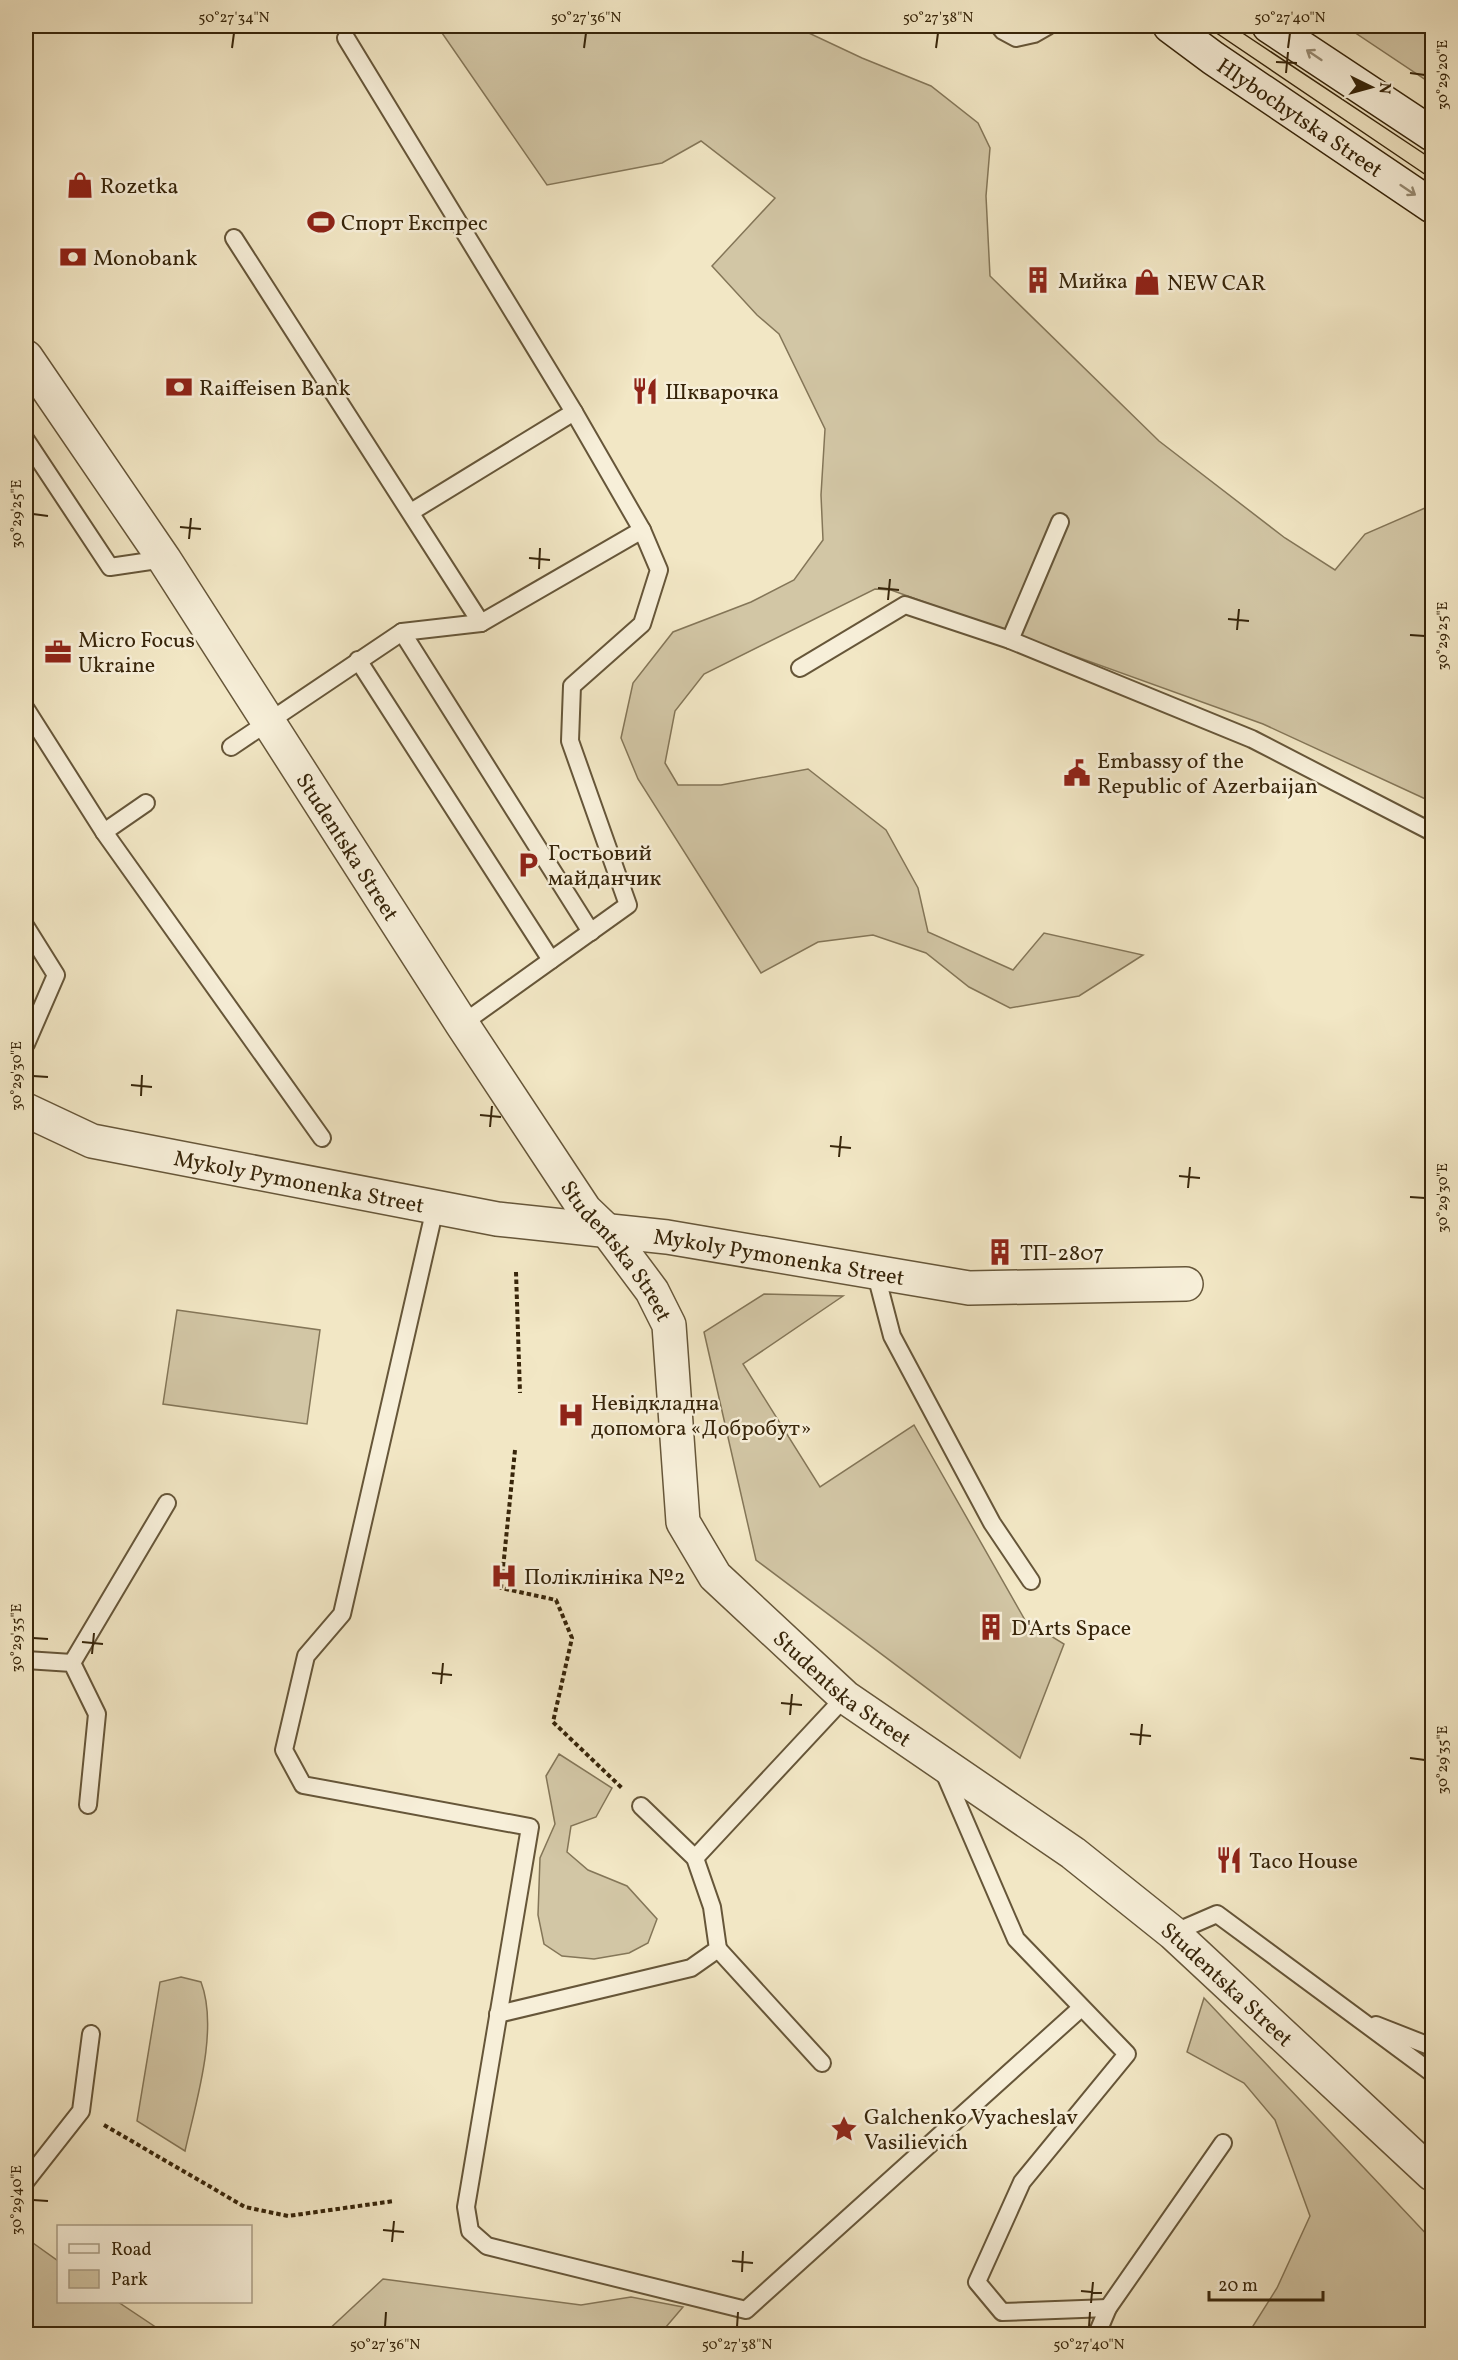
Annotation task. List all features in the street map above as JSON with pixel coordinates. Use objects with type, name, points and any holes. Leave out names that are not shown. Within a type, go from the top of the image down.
[{"type":"street","name":"Hlybochytska Street","points":[[1170,26],[1213,58],[1432,206]]},
{"type":"street","points":[[1269,26],[1432,134]]},
{"type":"street","name":"Studentska Street","points":[[26,359],[164,559],[462,1024],[585,1210],[608,1232],[652,1291],[669,1325],[683,1522],[715,1576],[845,1696],[1073,1853],[1173,1933],[1432,2174]]},
{"type":"street","name":"Mykoly Pymonenka Street","points":[[26,1110],[92,1141],[497,1219],[667,1237],[969,1288],[1186,1284]]},
{"type":"lane","points":[[999,26],[1016,38],[1034,34],[1048,26]]},
{"type":"lane","points":[[346,38],[574,412],[642,530],[659,570],[642,624],[572,686],[570,741],[628,905],[462,1024]]},
{"type":"lane","points":[[234,238],[481,622]]},
{"type":"lane","points":[[411,512],[574,412]]},
{"type":"lane","points":[[26,440],[110,567],[164,559]]},
{"type":"lane","points":[[1010,640],[1060,522]]},
{"type":"lane","points":[[231,747],[402,632],[481,622],[642,530]]},
{"type":"lane","points":[[800,668],[905,605],[1010,640],[1252,739],[1432,832]]},
{"type":"lane","points":[[402,632],[591,932]]},
{"type":"lane","points":[[358,660],[551,960]]},
{"type":"lane","points":[[26,709],[105,832],[322,1138]]},
{"type":"lane","points":[[105,832],[146,803]]},
{"type":"lane","points":[[26,927],[56,975],[26,1044]]},
{"type":"lane","points":[[435,1208],[342,1614],[306,1656],[284,1750],[303,1785],[530,1827],[466,2206],[470,2231],[487,2246],[746,2310],[1081,2008]]},
{"type":"lane","points":[[874,1271],[892,1336],[992,1523],[1030,1581]]},
{"type":"lane","points":[[72,1663],[167,1503]]},
{"type":"lane","points":[[26,1660],[72,1663]]},
{"type":"lane","points":[[72,1663],[97,1714],[88,1805]]},
{"type":"lane","points":[[695,1858],[845,1696]]},
{"type":"lane","points":[[939,1761],[1016,1939],[1126,2054],[1022,2182],[977,2282],[1002,2312],[1108,2308]]},
{"type":"lane","points":[[641,1806],[695,1858],[712,1907],[718,1949],[822,2063]]},
{"type":"lane","points":[[1173,1933],[1217,1914],[1432,2073]]},
{"type":"lane","points":[[498,2014],[691,1968],[718,1949]]},
{"type":"lane","points":[[1356,2017],[1432,2047]]},
{"type":"lane","points":[[26,2181],[81,2111],[91,2034]]},
{"type":"lane","points":[[1097,2334],[1108,2308],[1223,2143]]},
{"type":"path","points":[[1421,26],[1432,36]]},
{"type":"path","points":[[516,1272],[520,1393]]},
{"type":"path","points":[[515,1450],[501,1588],[556,1600],[573,1638],[553,1722],[641,1806]]},
{"type":"path","points":[[81,2111],[245,2208],[288,2217],[394,2201]]},
{"type":"green space","points":[[446,26],[794,26],[862,58],[931,86],[978,123],[990,148],[986,196],[990,276],[1159,441],[1285,538],[1335,570],[1365,534],[1432,505],[1432,802],[1263,724],[891,590],[875,589],[704,674],[675,711],[665,763],[678,785],[721,785],[808,769],[886,830],[918,888],[928,932],[1013,970],[1044,933],[1143,955],[1079,996],[1010,1008],[969,987],[926,953],[873,935],[818,942],[761,973],[638,779],[621,738],[633,683],[673,632],[751,602],[794,580],[823,540],[821,495],[825,429],[779,334],[757,315],[712,266],[775,198],[701,141],[662,163],[547,185],[442,33]]},
{"type":"green space","points":[[1345,26],[1432,26],[1432,84]]},
{"type":"green space","points":[[764,1294],[843,1296],[743,1364],[820,1487],[914,1425],[1025,1620],[1064,1644],[1020,1758],[756,1560],[704,1332]]},
{"type":"green space","points":[[177,1310],[320,1330],[307,1424],[163,1404]]},
{"type":"green space","points":[[559,1754],[612,1788],[596,1817],[571,1826],[567,1852],[588,1870],[627,1886],[657,1919],[648,1943],[629,1953],[594,1959],[562,1956],[544,1944],[538,1915],[540,1858],[555,1824],[546,1776]]},
{"type":"green space","points":[[181,1977],[201,1982],[208,2021],[204,2066],[185,2151],[137,2121],[160,1982]]},
{"type":"green space","points":[[1204,1998],[1432,2240],[1432,2334],[1248,2334],[1277,2288],[1310,2216],[1275,2120],[1244,2083],[1187,2052]]},
{"type":"green space","points":[[26,2238],[57,2260],[57,2303],[120,2303],[166,2334],[26,2334]]},
{"type":"green space","points":[[383,2279],[581,2305],[631,2297],[683,2307],[660,2334],[324,2334]]},
{"type":"tram line","points":[[1206,26],[1432,179]]},
{"type":"tram line","points":[[1232,26],[1432,159]]},
{"type":"place","name":"Rozetka","points":[[80,185]]},
{"type":"place","name":"Спорт Експрес","points":[[321,222]]},
{"type":"place","name":"Monobank","points":[[73,257]]},
{"type":"place","name":"Мийка","points":[[1038,280]]},
{"type":"place","name":"NEW CAR","points":[[1147,282]]},
{"type":"place","name":"Raiffeisen Bank","points":[[179,387]]},
{"type":"place","name":"Шкварочка","points":[[645,391]]},
{"type":"place","name":"Micro Focus Ukraine","points":[[58,652]]},
{"type":"place","name":"Embassy of the Republic of Azerbaijan","points":[[1077,773]]},
{"type":"place","name":"Гостьовий майданчик","points":[[528,865]]},
{"type":"place","name":"ТП-2807","points":[[1000,1252]]},
{"type":"place","name":"Невідкладна допомога «Добробут»","points":[[571,1415]]},
{"type":"place","name":"Поліклініка №2","points":[[504,1576]]},
{"type":"place","name":"D'Arts Space","points":[[991,1627]]},
{"type":"place","name":"Taco House","points":[[1229,1860]]},
{"type":"place","name":"Galchenko Vyacheslav Vasilievich","points":[[844,2129]]}]
